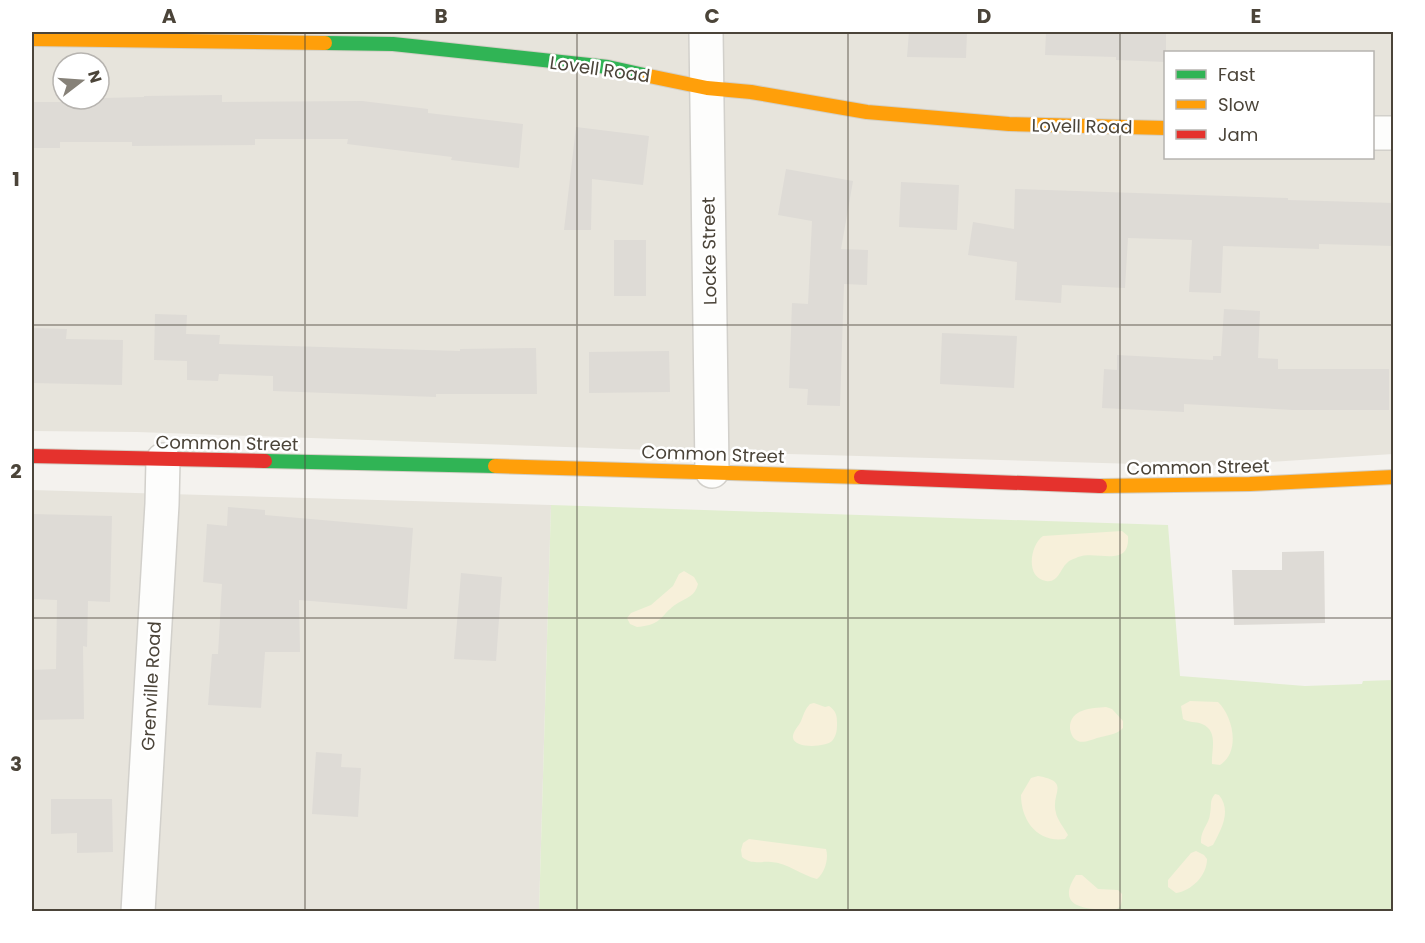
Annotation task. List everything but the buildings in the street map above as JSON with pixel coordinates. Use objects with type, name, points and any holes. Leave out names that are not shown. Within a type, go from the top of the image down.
[{"type":"main road","name":"Lovell Road","points":[[32,39],[393,44],[608,67],[706,88],[752,92],[867,112],[1009,124],[1164,128]]},
{"type":"main road","name":"Common Street","points":[[32,456],[711,471],[1127,487],[1239,485],[1394,477]]},
{"type":"street","name":"Locke Street","points":[[706,32],[711,471]]},
{"type":"street","points":[[1374,133],[1394,133]]},
{"type":"street","name":"Grenville Road","points":[[138,912],[163,460]]},
{"type":"shaded area","points":[[32,32],[1393,32],[1393,454],[1206,466],[137,432],[32,431]]},
{"type":"shaded area","points":[[32,490],[551,505],[539,911],[32,912]]},
{"type":"green space","points":[[551,505],[1168,525],[1180,676],[1305,686],[1362,684],[1363,681],[1393,680],[1393,911],[539,912]]},
{"type":"sand","points":[[1122,531],[1128,536],[1127,546],[1124,552],[1118,555],[1078,557],[1067,563],[1056,578],[1050,581],[1039,579],[1032,568],[1035,546],[1043,536]]},
{"type":"sand","points":[[684,571],[694,577],[698,584],[693,594],[672,607],[652,624],[637,627],[630,624],[627,618],[631,613],[651,605],[673,586],[679,574]]},
{"type":"sand","points":[[1190,701],[1218,702],[1228,716],[1233,743],[1227,759],[1220,765],[1212,764],[1211,731],[1199,723],[1183,719],[1181,706]]},
{"type":"sand","points":[[814,703],[829,706],[835,711],[836,734],[832,741],[824,745],[799,744],[793,738],[794,734],[807,708]]},
{"type":"sand","points":[[1106,707],[1112,709],[1123,721],[1123,728],[1113,734],[1086,741],[1080,742],[1075,739],[1070,729],[1073,717],[1082,711]]},
{"type":"sand","points":[[1038,776],[1048,778],[1057,785],[1056,813],[1068,835],[1065,839],[1046,837],[1039,833],[1032,828],[1024,813],[1021,795],[1031,778]]},
{"type":"sand","points":[[1215,794],[1219,795],[1223,801],[1225,814],[1222,827],[1213,845],[1208,847],[1201,843],[1201,838]]},
{"type":"sand","points":[[749,839],[826,849],[826,865],[817,879],[777,863],[749,861],[742,857],[741,850],[743,843]]},
{"type":"sand","points":[[1196,851],[1207,859],[1204,871],[1192,886],[1176,893],[1168,887],[1168,880],[1191,853]]},
{"type":"sand","points":[[1076,875],[1082,875],[1098,889],[1118,890],[1122,894],[1120,906],[1107,911],[1074,903],[1069,890]]},
{"type":"traffic: fast","points":[[325,43],[393,44],[608,67],[649,76]]},
{"type":"traffic: fast","points":[[265,461],[495,466]]},
{"type":"traffic: slow","points":[[32,39],[325,43]]},
{"type":"traffic: slow","points":[[649,76],[707,88],[751,92],[867,112],[1009,124],[1164,128]]},
{"type":"traffic: slow","points":[[495,466],[861,477]]},
{"type":"traffic: slow","points":[[1100,486],[1250,484],[1394,477]]},
{"type":"traffic: jam","points":[[32,456],[265,461]]},
{"type":"traffic: jam","points":[[861,477],[1100,486]]}]
